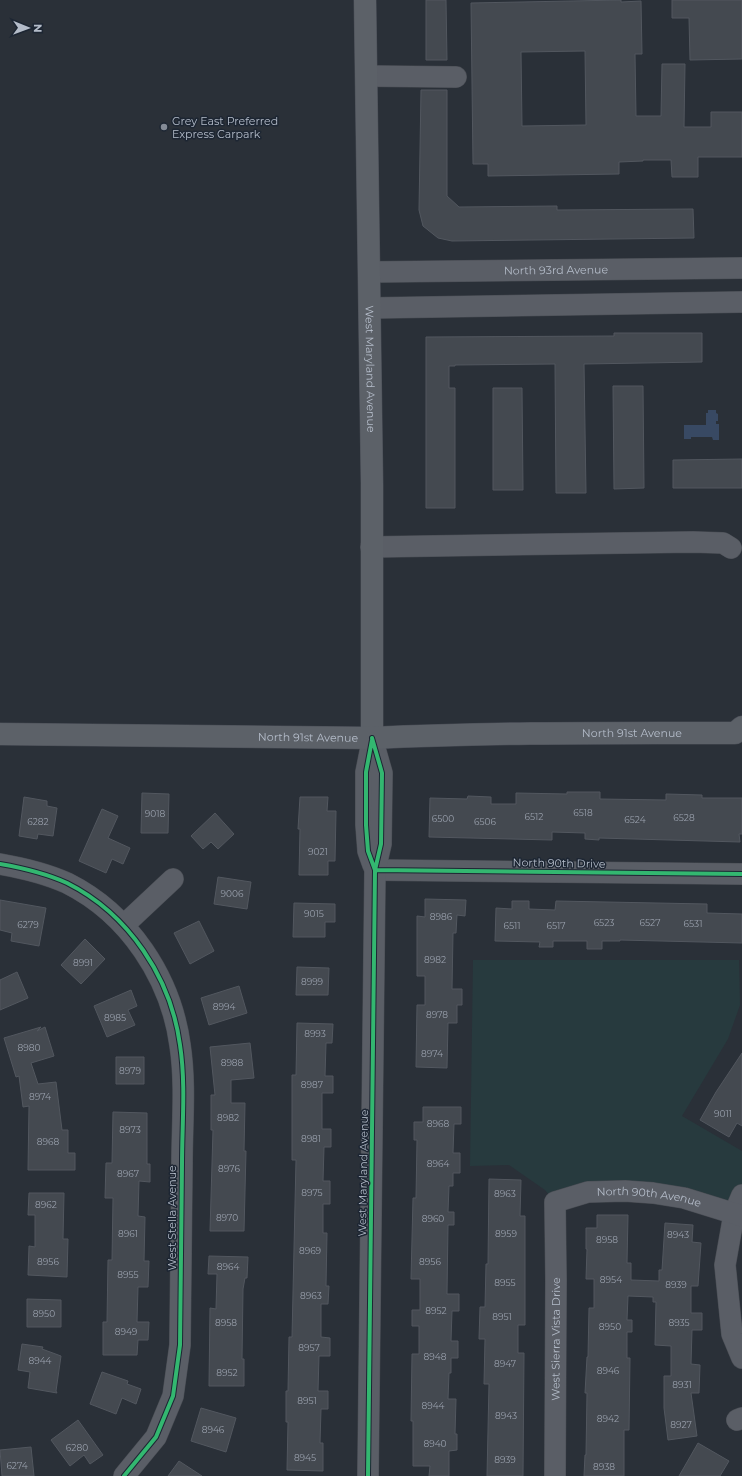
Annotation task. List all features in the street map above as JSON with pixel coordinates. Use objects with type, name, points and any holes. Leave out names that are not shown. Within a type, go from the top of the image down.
[{"type":"main road","name":"West Maryland Avenue","points":[[365,0],[370,308],[372,738]]},
{"type":"main road","name":"North 91st Avenue","points":[[0,734],[372,738],[615,733],[740,733]]},
{"type":"street","points":[[366,76],[456,77]]},
{"type":"street","name":"North 93rd Avenue","points":[[369,272],[742,268]]},
{"type":"street","points":[[370,308],[742,302]]},
{"type":"street","points":[[371,547],[693,542],[723,543],[731,548]]},
{"type":"street","name":"West Maryland Avenue","points":[[368,1476],[375,870],[368,851],[366,825],[366,772],[372,738]]},
{"type":"street","points":[[0,864],[40,873],[67,884],[108,910],[124,925],[173,879]]},
{"type":"street","name":"North 90th Drive","points":[[375,870],[742,874]]},
{"type":"street","name":"West Stella Avenue","points":[[124,925],[144,951],[158,974],[168,998],[176,1022],[180,1046],[183,1094],[180,1345],[173,1396],[156,1437],[124,1476]]},
{"type":"street","name":"North 90th Avenue","points":[[555,1202],[588,1192],[625,1191],[653,1193],[684,1198],[738,1215]]},
{"type":"street","points":[[742,1195],[725,1266],[732,1334],[742,1358]]},
{"type":"street","name":"West Sierra Vista Drive","points":[[555,1202],[555,1476]]},
{"type":"green space","points":[[473,960],[739,960],[740,1005],[728,1039],[682,1116],[742,1151],[742,1195],[734,1214],[684,1198],[555,1202],[545,1190],[509,1165],[470,1166]]},
{"type":"water","points":[[708,410],[716,410],[716,413],[718,414],[718,421],[716,421],[716,424],[719,424],[719,440],[713,440],[712,437],[691,437],[691,439],[684,439],[684,425],[706,425],[706,413],[708,413]]},
{"type":"building","points":[[426,0],[446,0],[447,60],[426,60]]},
{"type":"building","points":[[621,0],[621,2],[641,1],[642,54],[635,54],[636,116],[661,116],[662,64],[685,64],[684,127],[711,127],[711,112],[742,112],[742,157],[698,157],[698,177],[672,177],[671,160],[619,162],[619,174],[488,176],[488,164],[473,164],[471,3]],"holes":[[[585,51],[586,125],[522,126],[521,52]]]},
{"type":"building","points":[[672,0],[742,0],[742,59],[690,60],[689,18],[672,18]]},
{"type":"building","points":[[421,90],[447,90],[447,196],[459,207],[557,206],[557,210],[693,209],[694,238],[452,241],[438,238],[423,226],[419,210]]},
{"type":"building","points":[[614,333],[702,333],[702,362],[584,364],[586,493],[556,493],[555,364],[455,365],[449,366],[449,388],[455,388],[455,508],[426,508],[426,337],[614,336]]},
{"type":"building","points":[[613,386],[643,386],[644,488],[614,489]]},
{"type":"building","points":[[493,388],[522,388],[523,490],[493,490]]},
{"type":"building","points":[[742,459],[742,488],[673,488],[673,460]]},
{"type":"building","points":[[567,792],[600,792],[600,799],[666,800],[666,794],[702,795],[702,798],[742,798],[742,834],[739,834],[740,842],[599,838],[599,840],[585,839],[585,833],[552,832],[552,840],[429,837],[430,798],[467,799],[468,796],[491,797],[491,804],[516,804],[516,793],[567,794]]},
{"type":"building","points":[[142,793],[169,794],[168,833],[141,833]]},
{"type":"building","points":[[24,797],[47,801],[47,806],[57,808],[53,836],[38,834],[37,839],[19,836]]},
{"type":"building","points":[[300,797],[328,797],[327,811],[336,811],[335,861],[328,861],[328,875],[299,875],[300,829],[298,829]]},
{"type":"building","points":[[102,809],[118,816],[108,838],[130,848],[123,864],[112,859],[106,873],[79,861]]},
{"type":"building","points":[[215,813],[234,834],[218,849],[211,842],[203,849],[191,836]]},
{"type":"building","points":[[218,877],[251,882],[247,909],[214,904]]},
{"type":"building","points":[[425,899],[466,900],[465,916],[457,915],[456,933],[453,933],[452,989],[462,989],[462,1005],[457,1005],[457,1023],[448,1023],[447,1068],[416,1067],[417,1005],[425,1005],[425,976],[417,976],[417,916],[425,917]]},
{"type":"building","points":[[0,900],[46,908],[39,946],[11,941],[12,933],[0,930]]},
{"type":"building","points":[[512,901],[529,901],[529,909],[555,910],[556,901],[707,904],[707,913],[742,914],[742,943],[620,940],[602,941],[602,949],[587,949],[587,941],[553,941],[553,947],[539,947],[540,942],[495,941],[496,908],[512,909]]},
{"type":"building","points":[[294,903],[335,904],[335,922],[325,922],[325,937],[293,937]]},
{"type":"building","points":[[199,921],[214,951],[190,964],[174,933]]},
{"type":"building","points":[[85,939],[105,959],[81,984],[61,965]]},
{"type":"building","points":[[297,967],[329,968],[328,995],[296,995]]},
{"type":"building","points":[[17,972],[28,998],[0,1010],[0,980]]},
{"type":"building","points":[[239,986],[247,1013],[209,1025],[201,998]]},
{"type":"building","points":[[131,990],[137,1006],[128,1010],[135,1025],[107,1037],[94,1006]]},
{"type":"building","points":[[297,1023],[333,1024],[332,1043],[326,1043],[325,1076],[333,1076],[333,1093],[322,1093],[322,1129],[331,1129],[331,1147],[324,1147],[323,1181],[330,1181],[330,1204],[323,1204],[323,1233],[327,1233],[326,1286],[329,1286],[328,1304],[321,1304],[321,1337],[330,1338],[330,1356],[319,1356],[318,1391],[328,1391],[328,1409],[321,1409],[320,1443],[323,1443],[323,1471],[287,1470],[288,1422],[286,1422],[286,1391],[288,1391],[289,1337],[292,1337],[296,1160],[292,1160],[292,1075],[296,1075]]},
{"type":"building","points":[[41,1027],[37,1031],[45,1027],[54,1056],[31,1063],[38,1084],[56,1082],[62,1130],[68,1130],[68,1153],[75,1153],[75,1170],[28,1170],[29,1106],[23,1107],[19,1076],[16,1077],[4,1038]]},
{"type":"building","points":[[250,1043],[254,1078],[231,1080],[231,1103],[245,1103],[244,1151],[246,1151],[244,1231],[210,1231],[213,1130],[211,1130],[211,1095],[215,1095],[210,1047]]},
{"type":"building","points":[[742,1053],[742,1126],[737,1123],[729,1137],[700,1120],[716,1092]]},
{"type":"building","points":[[116,1057],[144,1057],[144,1084],[116,1084]]},
{"type":"building","points":[[423,1107],[461,1107],[461,1124],[454,1124],[453,1153],[460,1153],[460,1173],[453,1173],[453,1186],[449,1186],[448,1212],[454,1212],[454,1225],[448,1225],[447,1294],[459,1294],[459,1311],[452,1311],[451,1341],[458,1341],[458,1358],[451,1358],[448,1399],[456,1399],[455,1434],[457,1434],[457,1450],[449,1451],[449,1476],[429,1476],[430,1466],[413,1466],[413,1421],[411,1421],[412,1354],[419,1354],[419,1326],[412,1326],[412,1310],[420,1310],[420,1279],[411,1279],[413,1198],[416,1198],[417,1140],[414,1140],[414,1122],[423,1122]]},
{"type":"building","points":[[113,1112],[147,1113],[147,1164],[150,1164],[150,1182],[139,1181],[138,1216],[145,1217],[144,1261],[149,1261],[148,1287],[138,1287],[137,1322],[149,1322],[148,1340],[138,1340],[137,1355],[103,1355],[103,1322],[107,1322],[108,1260],[112,1260],[113,1198],[105,1198],[106,1163],[112,1163]]},
{"type":"building","points":[[489,1179],[521,1180],[520,1216],[525,1216],[525,1325],[518,1325],[518,1353],[524,1353],[523,1476],[487,1476],[489,1384],[484,1384],[485,1339],[479,1339],[480,1307],[485,1307],[486,1264],[488,1264]]},
{"type":"building","points":[[29,1193],[64,1193],[63,1239],[68,1239],[67,1277],[28,1275],[29,1246],[35,1247],[35,1215],[28,1215]]},
{"type":"building","points":[[597,1215],[628,1215],[627,1263],[631,1263],[631,1280],[659,1281],[659,1270],[662,1270],[665,1223],[693,1225],[692,1242],[701,1243],[698,1286],[691,1286],[691,1313],[702,1313],[702,1330],[692,1330],[691,1364],[700,1365],[699,1393],[691,1393],[697,1436],[668,1440],[664,1408],[664,1376],[671,1376],[671,1346],[655,1345],[656,1302],[653,1302],[653,1297],[628,1296],[627,1320],[632,1320],[632,1332],[627,1332],[627,1358],[630,1358],[629,1430],[624,1430],[624,1476],[584,1476],[586,1455],[587,1393],[585,1393],[588,1357],[589,1308],[594,1308],[594,1279],[586,1279],[586,1228],[597,1228]]},
{"type":"building","points":[[209,1256],[248,1257],[247,1278],[245,1278],[243,1289],[242,1359],[244,1359],[244,1386],[209,1386],[210,1308],[216,1309],[217,1274],[208,1274]]},
{"type":"building","points":[[27,1299],[61,1300],[61,1327],[27,1327]]},
{"type":"building","points":[[22,1344],[43,1347],[42,1349],[61,1356],[56,1391],[57,1393],[28,1388],[30,1372],[18,1370]]},
{"type":"building","points":[[102,1372],[128,1381],[127,1384],[141,1389],[136,1404],[122,1398],[116,1414],[90,1404]]},
{"type":"building","points":[[201,1408],[236,1418],[226,1452],[191,1441]]},
{"type":"building","points":[[78,1420],[103,1455],[90,1464],[84,1455],[70,1466],[51,1440]]},
{"type":"building","points":[[698,1443],[729,1461],[720,1476],[679,1476]]},
{"type":"building","points":[[31,1447],[34,1476],[2,1476],[0,1450]]},
{"type":"building","points":[[179,1461],[202,1476],[168,1476]]},
{"type":"cycle path","points":[[368,1476],[375,870],[381,844],[382,773],[372,738]]},
{"type":"cycle path","points":[[372,740],[366,772],[366,825],[368,851],[375,870]]},
{"type":"cycle path","points":[[0,864],[34,871],[67,883],[89,896],[110,912],[128,930],[157,972],[175,1020],[180,1045],[183,1075],[180,1345],[173,1396],[156,1437],[124,1476]]},
{"type":"cycle path","points":[[375,870],[742,874]]},
{"type":"place","name":"Grey East Preferred Express Carpark","points":[[164,127]]}]
